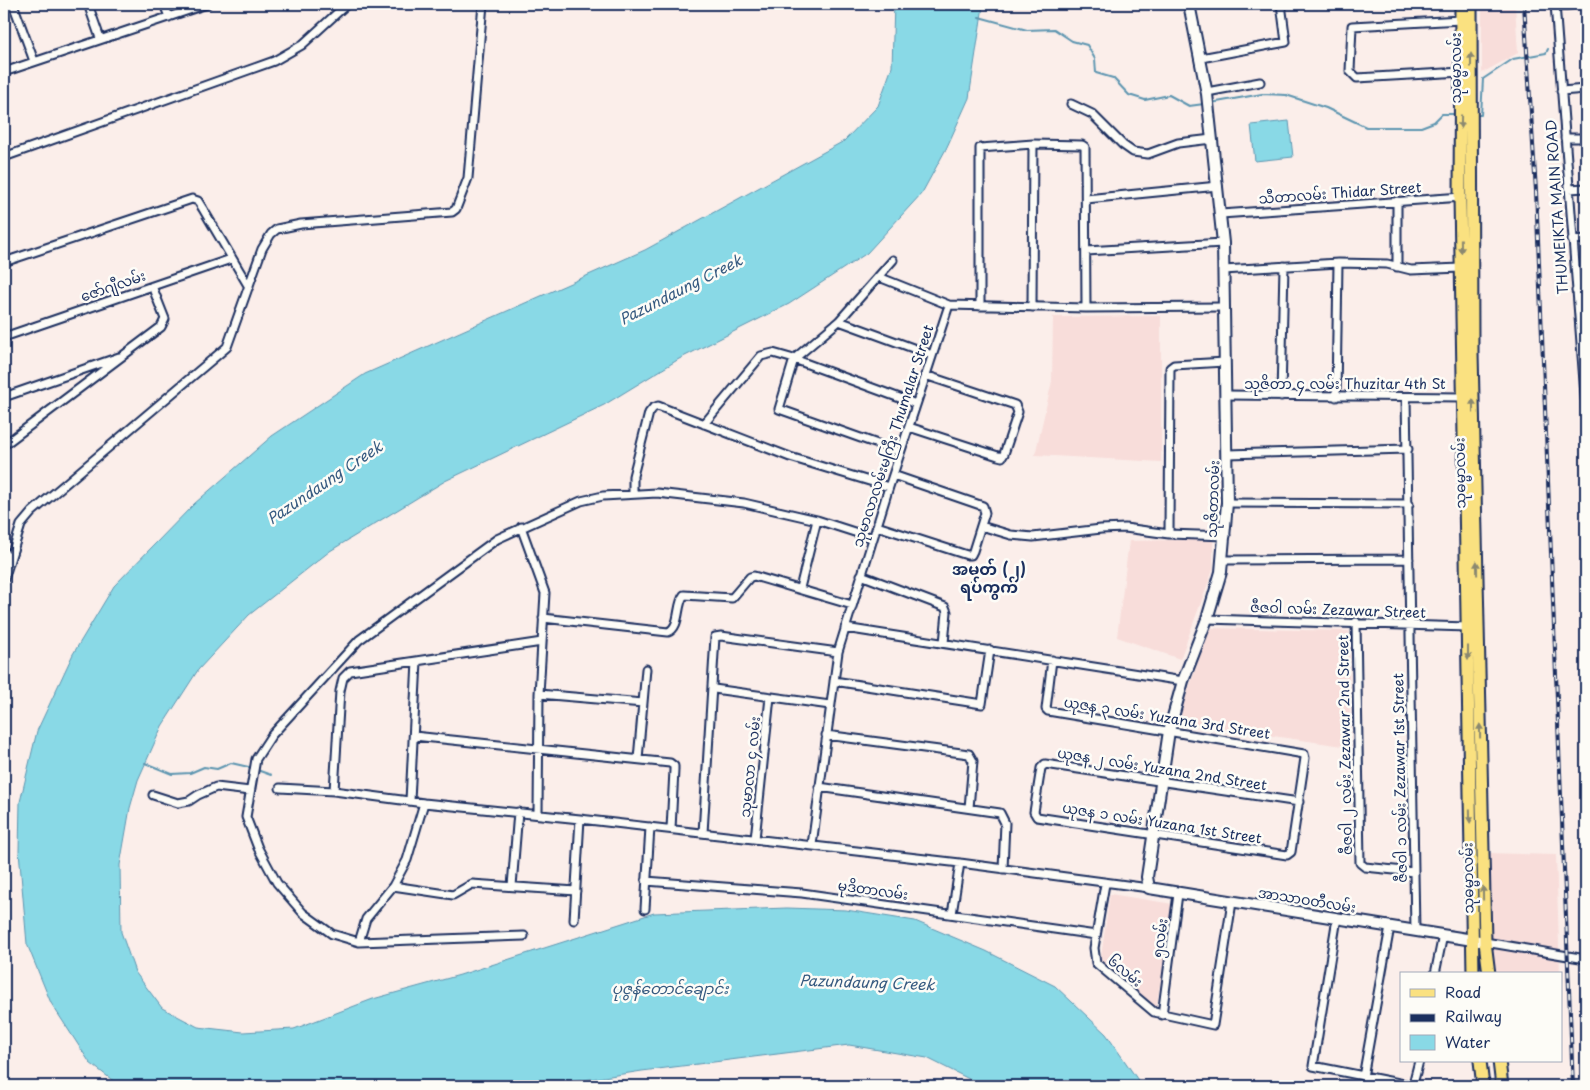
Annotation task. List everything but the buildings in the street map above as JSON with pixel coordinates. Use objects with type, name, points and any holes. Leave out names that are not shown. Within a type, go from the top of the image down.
[{"type":"main road","points":[[1189,4],[1207,93]]},
{"type":"main road","name":"သုဓမ္မာလမ်း","points":[[1461,4],[1484,942],[1488,972]]},
{"type":"main road","name":"သုဓမ္မာလမ်း","points":[[1471,4],[1466,197],[1462,268],[1467,309],[1464,397],[1473,972]]},
{"type":"main road","name":"သုဇိတာလမ်း","points":[[1148,883],[1153,834],[1169,731],[1183,681],[1207,619],[1224,560],[1226,536],[1228,454],[1223,242],[1207,93]]},
{"type":"main road","name":"အာသာဝတီလမ်း","points":[[1148,883],[1178,894],[1484,942]]},
{"type":"main road","points":[[1480,1062],[1483,1086]]},
{"type":"main road","points":[[1499,1062],[1502,1086]]},
{"type":"street","points":[[13,4],[34,62]]},
{"type":"street","points":[[88,4],[100,38]]},
{"type":"street","points":[[164,4],[169,17]]},
{"type":"street","points":[[4,72],[100,38],[207,4]]},
{"type":"street","points":[[4,157],[274,61],[302,45],[347,4]]},
{"type":"street","points":[[4,579],[21,525],[32,512],[227,347],[262,250],[271,234],[277,229],[301,224],[452,212],[456,210],[465,190],[471,154],[483,4]]},
{"type":"street","points":[[1201,58],[1286,42],[1281,4]]},
{"type":"street","points":[[1555,5],[1576,4]]},
{"type":"street","name":"THUMEIKTA MAIN ROAD","points":[[1555,5],[1576,291],[1583,338],[1586,408]]},
{"type":"street","points":[[1461,20],[1352,26],[1350,39],[1352,76],[1357,78],[1462,72]]},
{"type":"street","points":[[1207,93],[1260,82]]},
{"type":"street","points":[[1562,91],[1586,89]]},
{"type":"street","points":[[1071,104],[1092,114],[1122,145],[1142,154],[1178,143],[1212,139]]},
{"type":"street","points":[[1565,138],[1586,138]]},
{"type":"street","points":[[1032,144],[1032,307]]},
{"type":"street","points":[[980,306],[980,148],[1032,144],[1085,147],[1086,308]]},
{"type":"street","points":[[1086,199],[1218,186]]},
{"type":"street","points":[[1569,189],[1586,188]]},
{"type":"street","name":"သီတာလမ်း Thidar Street","points":[[1221,214],[1466,197]]},
{"type":"street","points":[[4,262],[192,199],[198,201],[203,208],[249,287]]},
{"type":"street","points":[[1397,201],[1397,267]]},
{"type":"street","points":[[1572,240],[1586,239]]},
{"type":"street","points":[[1086,251],[1223,242]]},
{"type":"street","name":"ဇော်ဂျီလမ်း","points":[[4,337],[231,259]]},
{"type":"street","points":[[893,260],[840,321],[794,359],[779,409],[900,452]]},
{"type":"street","points":[[1223,270],[1338,263],[1380,264],[1411,270],[1462,268]]},
{"type":"street","points":[[1336,396],[1338,263]]},
{"type":"street","points":[[1281,396],[1284,266]]},
{"type":"street","points":[[880,277],[949,305],[1086,308],[1224,307]]},
{"type":"street","points":[[4,445],[125,355],[164,323],[165,319],[152,286]]},
{"type":"street","points":[[1576,291],[1586,290]]},
{"type":"street","name":"သုမာလာလမ်းမကြီး Thumalar Street","points":[[812,846],[838,652],[900,452],[949,305]]},
{"type":"street","points":[[840,321],[932,354]]},
{"type":"street","points":[[704,424],[761,356],[772,353],[794,359],[916,404]]},
{"type":"street","points":[[4,397],[125,355]]},
{"type":"street","points":[[1168,534],[1170,368],[1174,365],[1225,362]]},
{"type":"street","points":[[908,427],[1002,456],[1018,412],[1015,405],[926,375]]},
{"type":"street","name":"သုဇိတာ ၄ လမ်း Thuzitar 4th St","points":[[1226,396],[1464,397]]},
{"type":"street","name":"ဇီဇဝါ ၁ လမ်း Zezawar 1st Street","points":[[1406,398],[1415,931]]},
{"type":"street","points":[[633,494],[633,476],[649,413],[658,406],[790,457],[889,487]]},
{"type":"street","points":[[1228,454],[1408,449]]},
{"type":"street","points":[[877,526],[971,555],[981,526],[985,510],[983,506],[893,475]]},
{"type":"street","points":[[524,936],[359,942],[332,934],[303,912],[277,884],[258,848],[246,817],[255,764],[271,736],[358,640],[497,539],[581,501],[603,496],[657,493],[744,503],[816,520],[873,538]]},
{"type":"street","points":[[1228,503],[1409,504]]},
{"type":"street","points":[[800,588],[816,520]]},
{"type":"street","points":[[981,526],[1011,535],[1033,537],[1125,528],[1168,534],[1226,536]]},
{"type":"street","points":[[521,527],[544,586],[539,694],[538,814]]},
{"type":"street","points":[[4,550],[8,563]]},
{"type":"street","points":[[1224,560],[1409,559]]},
{"type":"street","points":[[861,575],[945,607],[947,612],[944,643]]},
{"type":"street","points":[[543,618],[668,632],[675,625],[680,600],[684,595],[732,598],[750,577],[754,576],[800,588],[852,605]]},
{"type":"street","name":"ဇီဇဝါ လမ်း Zezawar Street","points":[[1207,619],[1356,622],[1468,627]]},
{"type":"street","name":"ဇီဇဝါ ၂ လမ်း Zezawar 2nd Street","points":[[1356,622],[1361,866],[1414,872]]},
{"type":"street","points":[[845,628],[1183,681]]},
{"type":"street","points":[[703,833],[716,637],[838,652]]},
{"type":"street","points":[[334,791],[340,690],[343,678],[350,671],[542,642]]},
{"type":"street","points":[[834,680],[982,704],[990,650]]},
{"type":"street","name":"ယုဇန ၃ လမ်း Yuzana 3rd Street","points":[[1052,660],[1047,710],[1304,754],[1306,758],[1299,802]]},
{"type":"street","points":[[410,801],[417,661]]},
{"type":"street","points":[[638,759],[646,669]]},
{"type":"street","points":[[714,689],[830,705]]},
{"type":"street","points":[[539,694],[643,703]]},
{"type":"street","name":"သုမာလာ ၄ လမ်း","points":[[756,839],[770,697]]},
{"type":"street","points":[[826,735],[968,754],[974,761],[969,808]]},
{"type":"street","points":[[414,736],[670,763],[674,766],[671,829]]},
{"type":"street","name":"ယုဇန ၂ လမ်း Yuzana 2nd Street","points":[[1034,815],[1041,768],[1045,764],[1299,802]]},
{"type":"street","points":[[153,796],[178,803],[189,802],[198,795],[216,787],[250,791]]},
{"type":"street","points":[[819,787],[1000,813],[1005,823],[1004,869]]},
{"type":"street","points":[[280,788],[334,791],[424,803],[538,814],[960,862],[1105,884],[1148,883]]},
{"type":"street","name":"ယုဇန ၁ လမ်း Yuzana 1st Street","points":[[1034,815],[1287,855],[1291,852],[1299,802]]},
{"type":"street","points":[[359,942],[366,919],[393,886],[407,860],[424,803]]},
{"type":"street","points":[[512,886],[518,812]]},
{"type":"street","points":[[574,920],[580,819]]},
{"type":"street","points":[[645,909],[650,827]]},
{"type":"street","points":[[952,914],[960,862]]},
{"type":"street","name":"မုဒိတာလမ်း","points":[[646,882],[802,893],[1096,935]]},
{"type":"street","points":[[393,886],[453,895],[472,884],[576,891]]},
{"type":"street","name":"၆လမ်း","points":[[1105,884],[1094,948],[1096,963],[1154,1012],[1213,1025],[1232,902]]},
{"type":"street","name":"၅လမ်း","points":[[1162,1015],[1178,894]]},
{"type":"street","points":[[1337,918],[1313,1066],[1363,1077],[1413,1084],[1419,1062]]},
{"type":"street","points":[[1363,1077],[1390,927]]},
{"type":"street","points":[[1436,972],[1443,935]]},
{"type":"street","points":[[1484,942],[1586,959]]},
{"type":"shaded area","points":[[1482,4],[1515,4],[1518,53],[1482,73]]},
{"type":"shaded area","points":[[1161,316],[1161,462],[1035,455],[1052,381],[1053,317]]},
{"type":"shaded area","points":[[1213,539],[1213,570],[1180,659],[1117,637],[1129,541]]},
{"type":"shaded area","points":[[1210,628],[1349,631],[1350,747],[1180,723],[1182,708]]},
{"type":"shaded area","points":[[1488,853],[1556,855],[1560,972],[1497,972],[1493,955]]},
{"type":"shaded area","points":[[1110,894],[1173,904],[1156,1010],[1100,964]]},
{"type":"water","name":"ပုဇွန်တောင်ချောင်း","points":[[894,4],[983,4],[969,98],[946,149],[922,193],[867,253],[789,304],[679,359],[604,405],[445,481],[330,551],[249,615],[198,670],[162,726],[138,780],[130,808],[120,865],[121,932],[135,972],[162,1008],[198,1027],[243,1032],[294,1029],[373,999],[460,975],[654,913],[787,908],[846,910],[915,921],[986,951],[1055,986],[1106,1034],[1142,1086],[983,1086],[927,1058],[849,1045],[642,1071],[545,1086],[120,1086],[90,1063],[51,1003],[27,944],[19,851],[20,802],[37,731],[73,654],[114,586],[194,504],[272,436],[365,374],[645,250],[844,141],[878,106],[892,67]]},
{"type":"water","points":[[1289,121],[1293,157],[1255,161],[1251,125]]},
{"type":"waterway","points":[[979,17],[1027,30],[1054,29],[1072,41],[1087,45],[1095,59],[1096,73],[1113,78],[1129,95],[1145,100],[1169,95],[1189,106],[1204,104]]},
{"type":"waterway","points":[[1476,115],[1481,115],[1483,79],[1513,59],[1546,53],[1548,49]]},
{"type":"waterway","points":[[1211,103],[1262,94],[1286,95],[1326,108],[1366,127],[1421,127],[1434,122],[1442,114],[1457,114]]},
{"type":"waterway","points":[[145,763],[172,774],[190,773],[204,767],[217,769],[231,763],[253,768]]},
{"type":"waterway","points":[[257,770],[271,775]]},
{"type":"railway","points":[[1524,4],[1536,191],[1573,1086]]},
{"type":"district","name":"အမှတ် (၂) ရပ်ကွက်","points":[[989,578]]},
{"type":"water label","name":"Pazundaung Creek","points":[[681,290]]},
{"type":"water label","name":"Pazundaung Creek","points":[[325,483]]},
{"type":"water label","name":"Pazundaung Creek","points":[[867,983]]}]
